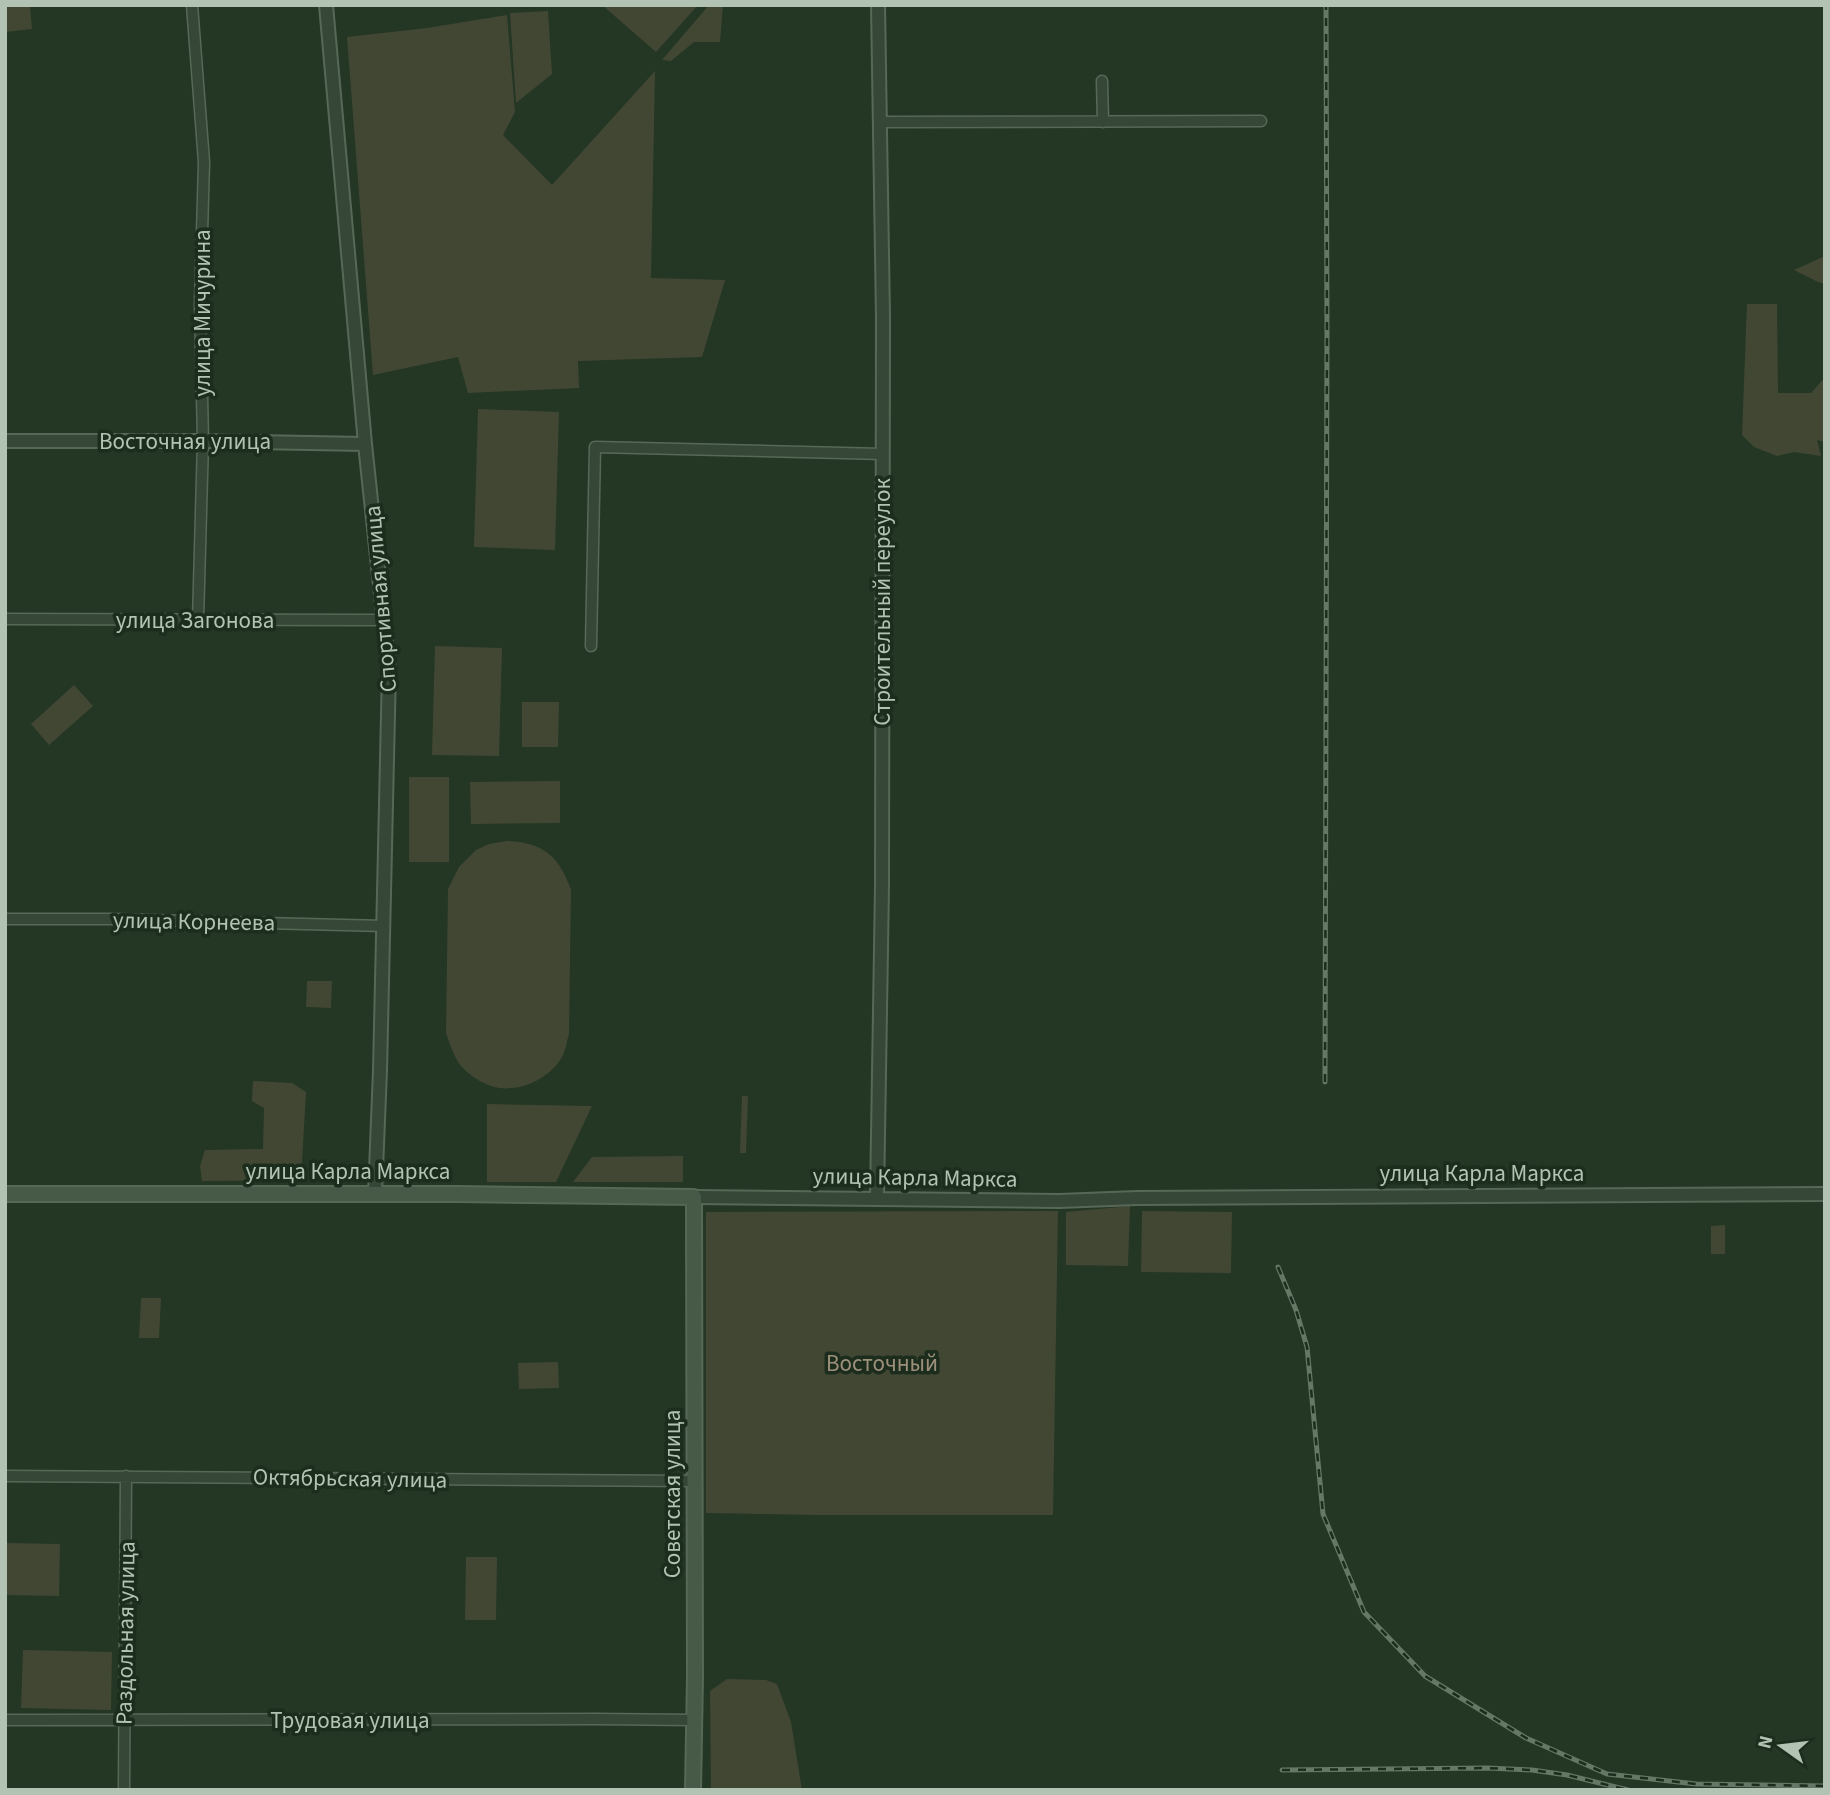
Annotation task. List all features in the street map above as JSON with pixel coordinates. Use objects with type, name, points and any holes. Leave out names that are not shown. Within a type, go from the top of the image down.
[{"type":"main road","name":"улица Карла Маркса","points":[[5,1194],[375,1194],[694,1198]]},
{"type":"main road","name":"Советская улица","points":[[693,1790],[694,1198]]},
{"type":"street","name":"улица Мичурина","points":[[192,5],[204,162],[200,304],[203,441],[198,620]]},
{"type":"street","name":"Спортивная улица","points":[[326,5],[365,444],[389,670],[375,1194]]},
{"type":"street","name":"Строительный переулок","points":[[877,1198],[882,886],[883,454],[878,5]]},
{"type":"street","points":[[1102,81],[1103,122]]},
{"type":"street","points":[[880,122],[1261,121]]},
{"type":"street","name":"Восточная улица","points":[[5,441],[365,444]]},
{"type":"street","points":[[591,646],[595,447],[883,454]]},
{"type":"street","name":"улица Загонова","points":[[5,619],[384,620]]},
{"type":"street","name":"улица Корнеева","points":[[5,919],[384,926]]},
{"type":"street","name":"улица Карла Маркса","points":[[694,1198],[1059,1201],[1137,1198],[1825,1194]]},
{"type":"street","name":"Октябрьская улица","points":[[5,1476],[694,1481]]},
{"type":"street","name":"Раздольная улица","points":[[124,1790],[126,1476]]},
{"type":"street","name":"Трудовая улица","points":[[5,1720],[694,1720]]},
{"type":"green space","points":[[5,5],[30,5],[32,29],[5,32]]},
{"type":"green space","points":[[602,5],[698,5],[656,52]]},
{"type":"green space","points":[[709,5],[723,5],[720,42],[694,42],[671,61],[662,60]]},
{"type":"green space","points":[[548,11],[552,74],[516,103],[510,13]]},
{"type":"green space","points":[[507,15],[515,112],[503,135],[552,185],[655,71],[651,278],[725,280],[702,357],[578,361],[579,388],[468,393],[458,357],[373,375],[347,37]]},
{"type":"green space","points":[[1825,256],[1825,284],[1794,270]]},
{"type":"green space","points":[[1747,304],[1777,304],[1778,393],[1811,393],[1825,377],[1825,442],[1817,440],[1821,456],[1794,452],[1777,456],[1754,447],[1742,435]]},
{"type":"green space","points":[[478,409],[559,412],[555,550],[474,547]]},
{"type":"green space","points":[[435,646],[502,648],[499,756],[432,755]]},
{"type":"green space","points":[[74,685],[93,706],[49,745],[31,724]]},
{"type":"green space","points":[[522,702],[559,702],[558,747],[522,747]]},
{"type":"green space","points":[[409,777],[449,777],[449,862],[409,862]]},
{"type":"green space","points":[[560,781],[560,823],[471,824],[470,782]]},
{"type":"green space","points":[[507,841],[531,845],[548,854],[561,868],[571,890],[569,1034],[563,1055],[545,1076],[527,1085],[499,1088],[479,1080],[462,1067],[452,1051],[446,1033],[448,889],[459,867],[476,850],[489,844]]},
{"type":"green space","points":[[307,981],[332,981],[331,1008],[306,1007]]},
{"type":"green space","points":[[253,1081],[292,1083],[306,1092],[301,1180],[202,1181],[200,1166],[205,1150],[263,1149],[264,1108],[252,1101]]},
{"type":"green space","points":[[742,1096],[748,1096],[746,1153],[740,1153]]},
{"type":"green space","points":[[487,1104],[592,1106],[556,1182],[487,1182]]},
{"type":"green space","points":[[683,1156],[683,1182],[573,1182],[592,1157]]},
{"type":"green space","points":[[1130,1206],[1128,1266],[1066,1265],[1066,1212]]},
{"type":"green space","name":"Восточный","points":[[1058,1211],[1053,1515],[706,1513],[706,1212]]},
{"type":"green space","points":[[1142,1211],[1232,1212],[1231,1273],[1141,1272]]},
{"type":"green space","points":[[1725,1225],[1725,1254],[1711,1254],[1711,1226]]},
{"type":"green space","points":[[141,1298],[161,1298],[159,1338],[139,1338]]},
{"type":"green space","points":[[558,1362],[559,1388],[519,1389],[518,1363]]},
{"type":"green space","points":[[5,1543],[60,1544],[59,1596],[5,1595]]},
{"type":"green space","points":[[466,1557],[497,1557],[496,1620],[465,1620]]},
{"type":"green space","points":[[23,1650],[112,1652],[111,1710],[21,1708]]},
{"type":"green space","points":[[727,1679],[766,1680],[777,1684],[791,1722],[802,1790],[711,1790],[710,1691]]},
{"type":"railway","points":[[1325,1082],[1326,5]]},
{"type":"railway","points":[[1278,1267],[1296,1310],[1307,1347],[1323,1514],[1364,1612],[1425,1676],[1526,1738],[1607,1774],[1696,1784],[1825,1786]]},
{"type":"railway","points":[[1282,1770],[1532,1770],[1567,1775],[1628,1790]]}]
